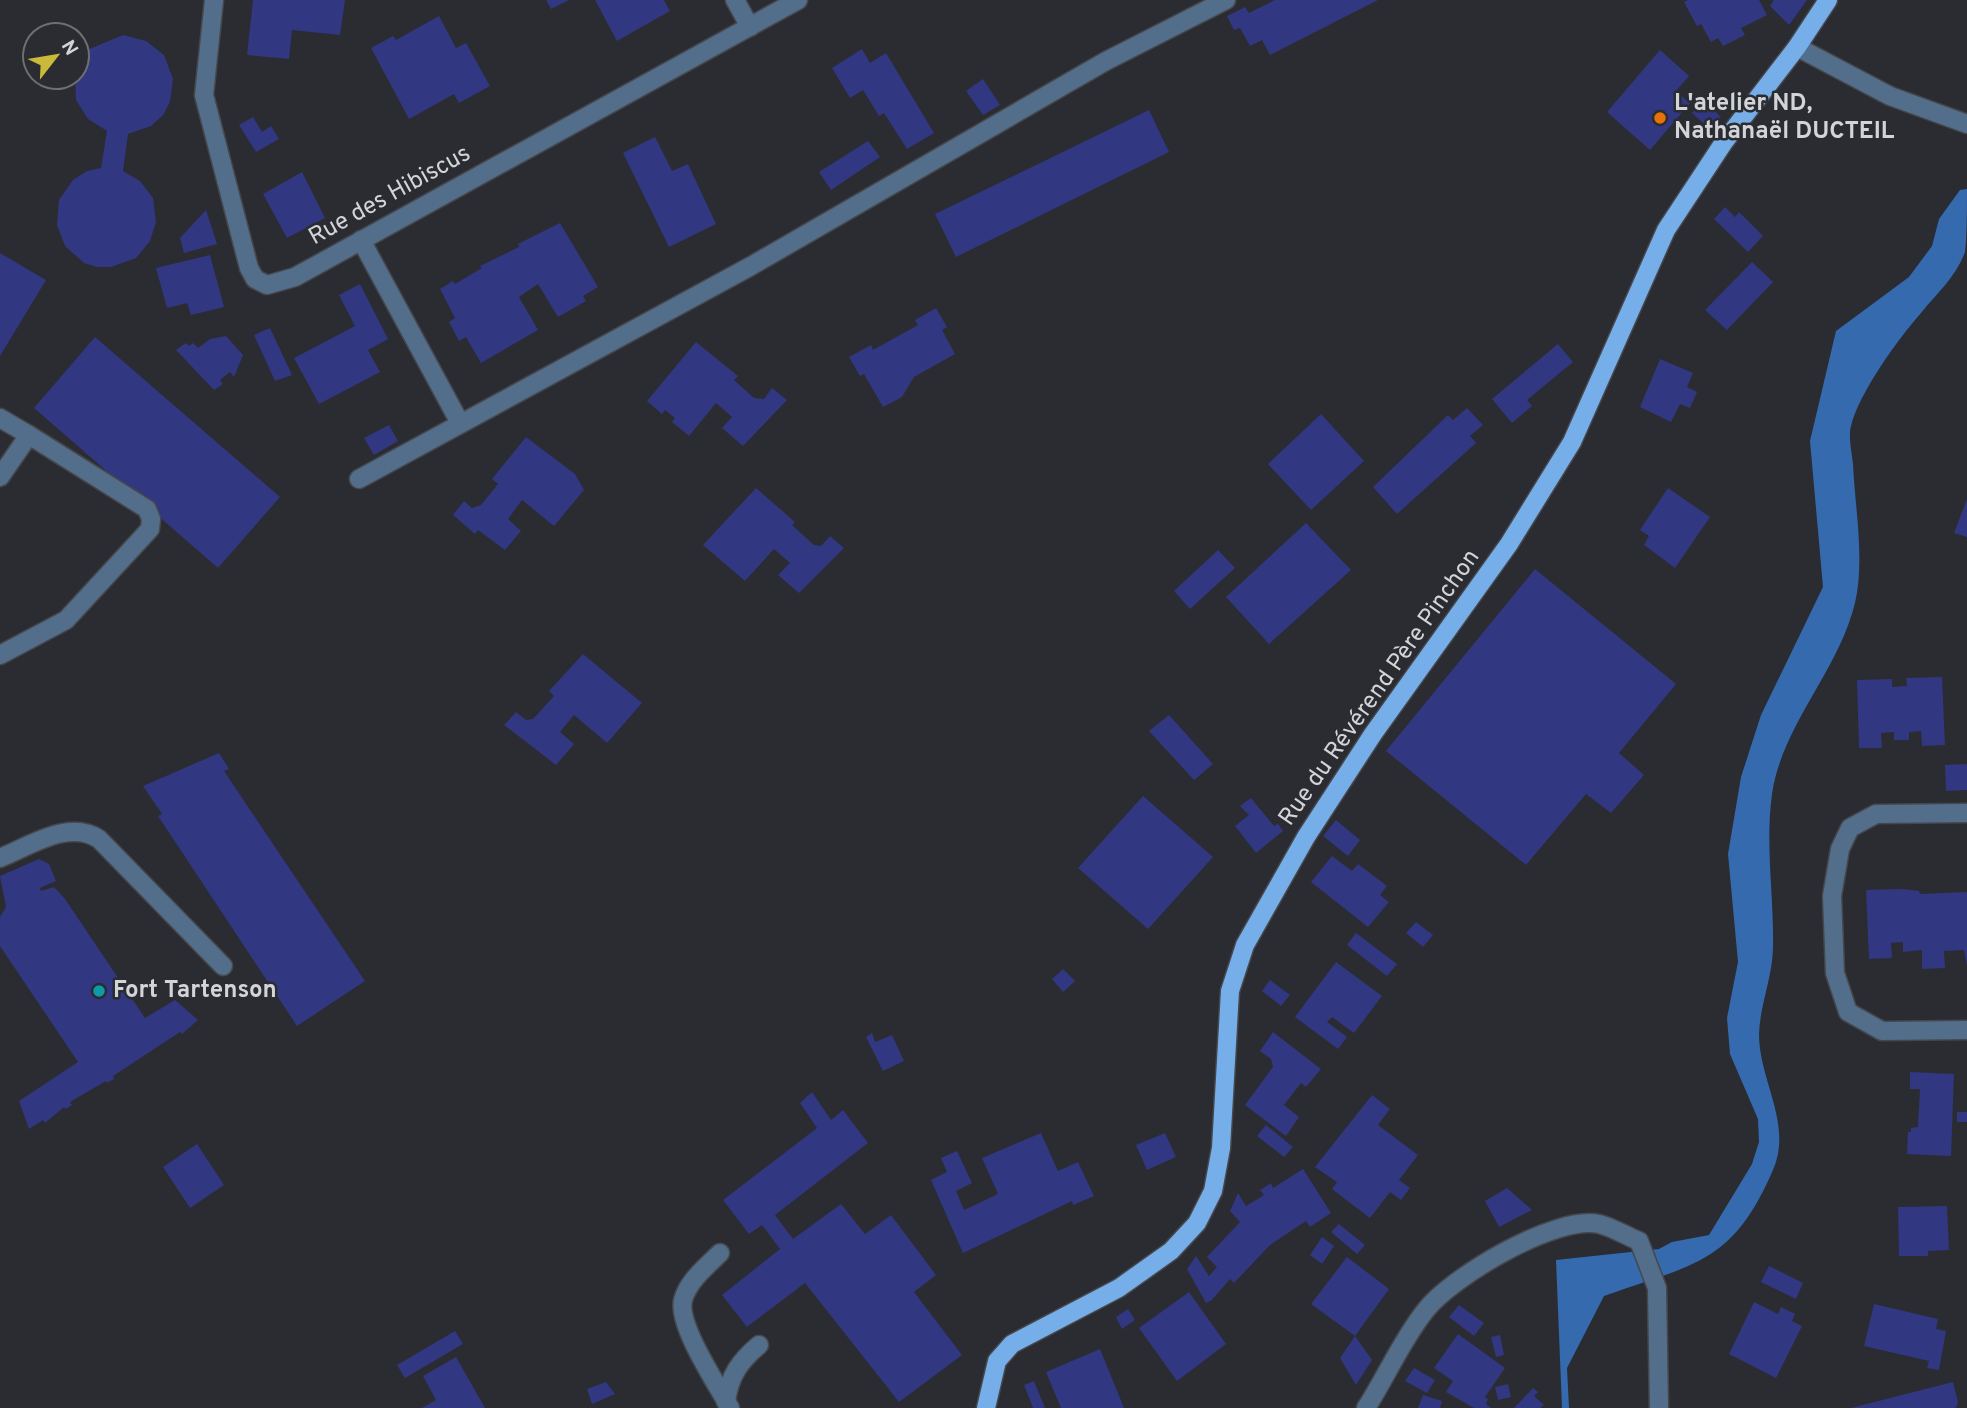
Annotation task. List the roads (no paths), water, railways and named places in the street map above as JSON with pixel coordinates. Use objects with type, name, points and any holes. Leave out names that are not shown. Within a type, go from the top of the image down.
[{"type":"main road","name":"Rue du Révérend Père Pinchon","points":[[986,1408],[998,1361],[1012,1344],[1119,1288],[1171,1251],[1197,1223],[1213,1191],[1221,1147],[1230,992],[1245,945],[1306,837],[1373,734],[1502,555],[1565,454],[1608,365],[1666,230],[1724,142],[1797,47],[1828,0]]},
{"type":"street","name":"Rue des Hibiscus","points":[[214,0],[204,95],[243,251],[255,279],[267,285],[282,282],[361,240],[798,0]]},
{"type":"street","points":[[735,0],[750,27]]},
{"type":"street","points":[[359,480],[763,259],[1106,61],[1226,0]]},
{"type":"street","points":[[1797,47],[1890,96],[1967,124]]},
{"type":"street","points":[[361,240],[460,423]]},
{"type":"street","points":[[0,418],[147,509],[151,519],[150,529],[74,613],[58,625],[0,655]]},
{"type":"street","points":[[0,477],[29,435]]},
{"type":"street","points":[[1967,813],[1876,814],[1850,828],[1840,849],[1832,896],[1835,973],[1848,1012],[1881,1031],[1967,1030]]},
{"type":"street","points":[[0,858],[64,832],[76,829],[89,832],[99,839],[223,966]]},
{"type":"street","points":[[1366,1408],[1424,1312],[1449,1285],[1480,1265],[1541,1235],[1566,1226],[1598,1224],[1639,1241],[1657,1288],[1659,1408]]},
{"type":"street","points":[[720,1254],[688,1286],[682,1301],[683,1318],[728,1405]]},
{"type":"street","points":[[728,1405],[729,1384],[736,1370],[759,1345]]},
{"type":"water","points":[[1967,189],[1966,245],[1961,261],[1891,351],[1855,413],[1850,440],[1859,552],[1855,603],[1836,652],[1787,745],[1772,794],[1769,832],[1772,957],[1759,1034],[1760,1051],[1774,1102],[1779,1136],[1773,1170],[1758,1201],[1742,1225],[1725,1243],[1686,1267],[1604,1296],[1567,1368],[1569,1408],[1562,1408],[1556,1260],[1659,1249],[1672,1242],[1709,1235],[1752,1164],[1759,1142],[1758,1119],[1730,1054],[1727,1018],[1738,962],[1728,854],[1741,777],[1761,715],[1823,587],[1810,441],[1836,331],[1909,277],[1932,246],[1939,219],[1960,190]]},
{"type":"place","name":"L'atelier ND, Nathanaël DUCTEIL","points":[[1660,118]]},
{"type":"place","name":"Fort Tartenson","points":[[99,991]]}]
